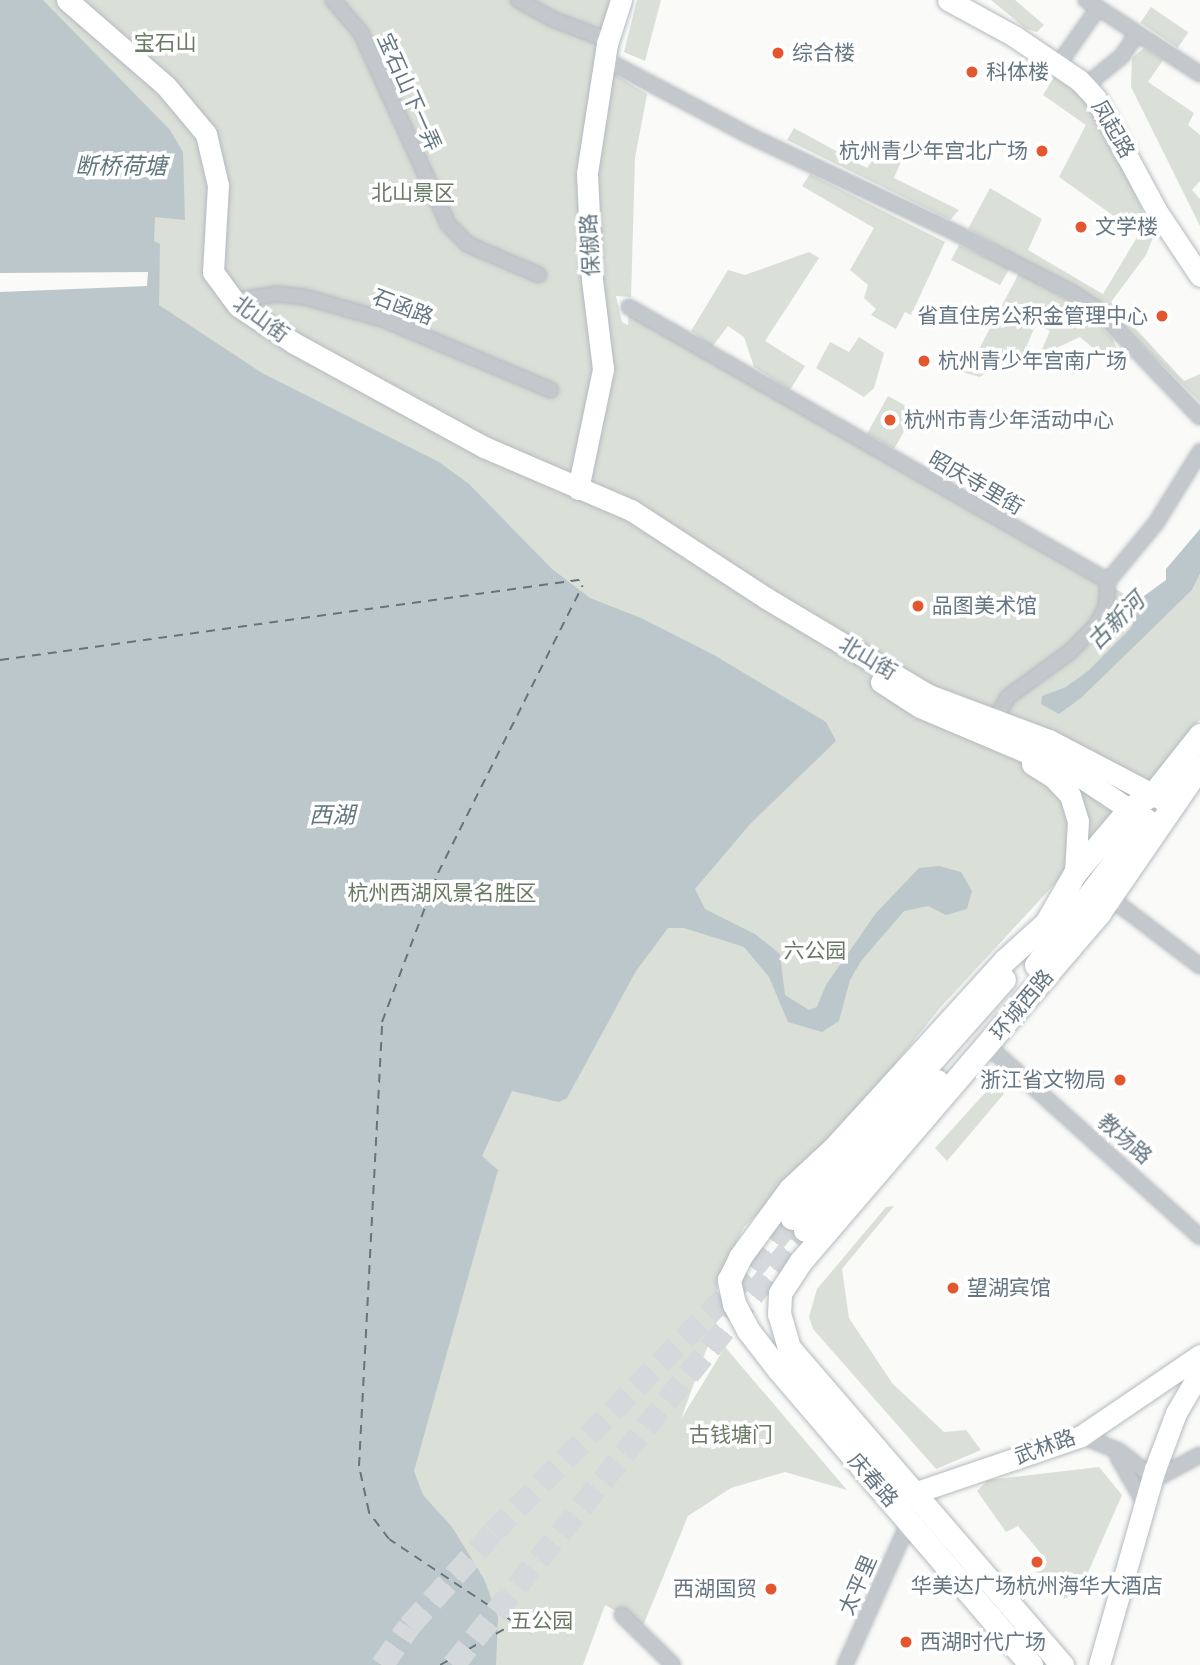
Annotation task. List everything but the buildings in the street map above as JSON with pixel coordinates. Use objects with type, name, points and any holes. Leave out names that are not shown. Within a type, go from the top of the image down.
[{"type":"main road","name":"北山街","points":[[67,0],[166,86],[206,134],[218,185],[213,272],[238,306],[294,343],[484,447],[631,510],[766,598],[929,695],[996,718],[1162,799]]},
{"type":"main road","name":"保俶路","points":[[578,489],[603,369],[592,279],[587,173],[606,49],[621,0]]},
{"type":"main road","name":"凤起路","points":[[948,0],[1058,65],[1084,86],[1111,123],[1156,209],[1200,276]]},
{"type":"main road","name":"北山街","points":[[578,489],[920,707],[965,723],[1073,772],[1129,809]]},
{"type":"main road","points":[[965,723],[1054,778],[1070,795],[1078,821],[1074,873]]},
{"type":"main road","name":"环城西路","points":[[780,1293],[801,1261],[988,1046],[1109,897],[1200,735]]},
{"type":"main road","name":"环城西路","points":[[1162,799],[1129,809],[1074,873],[1046,923],[984,1005],[799,1224],[998,1012],[1141,823],[1162,799],[1200,766]]},
{"type":"main road","name":"环城西路","points":[[729,1288],[740,1257],[790,1189],[834,1147],[1004,961],[1046,923]]},
{"type":"main road","name":"庆春路","points":[[729,1288],[748,1331],[1031,1665]]},
{"type":"main road","name":"庆春路","points":[[780,1293],[779,1314],[789,1348],[1062,1665]]},
{"type":"main road","name":"武林路","points":[[914,1493],[1081,1436],[1200,1355]]},
{"type":"main road","points":[[1099,1665],[1176,1413],[1200,1372]]},
{"type":"street","name":"宝石山下一弄","points":[[333,0],[360,33],[443,218],[467,244],[539,275]]},
{"type":"street","points":[[518,0],[606,49],[748,135],[1074,294],[1097,309],[1200,417]]},
{"type":"street","points":[[1058,65],[1092,4],[1200,74]]},
{"type":"street","points":[[1084,86],[1122,56],[1138,34]]},
{"type":"street","name":"石函路","points":[[238,306],[239,300],[277,294],[305,297],[385,320],[551,390]]},
{"type":"street","name":"昭庆寺里街","points":[[629,307],[1108,581]]},
{"type":"street","points":[[996,718],[1008,697],[1071,651],[1096,625],[1106,607],[1108,581],[1156,523],[1200,452]]},
{"type":"street","points":[[1109,897],[1200,967]]},
{"type":"street","name":"教场路","points":[[988,1046],[1200,1237]]},
{"type":"street","points":[[1081,1436],[1108,1445],[1155,1479],[1200,1455]]},
{"type":"street","points":[[1108,1445],[1126,1467],[1146,1507]]},
{"type":"street","name":"太平里","points":[[845,1665],[909,1522]]},
{"type":"street","points":[[622,1615],[673,1665]]},
{"type":"green space","name":"杭州西湖风景名胜区","points":[[0,0],[627,0],[614,74],[647,94],[635,158],[631,297],[616,296],[622,322],[628,325],[629,307],[1164,617],[1192,590],[1200,574],[1200,719],[1160,768],[1154,793],[1073,864],[939,1009],[841,1132],[744,1227],[717,1284],[718,1318],[681,1419],[725,1347],[847,1490],[785,1472],[731,1488],[688,1516],[643,1626],[605,1605],[583,1665],[0,1665]]},
{"type":"green space","points":[[637,0],[661,0],[645,61],[624,52]]},
{"type":"green space","points":[[991,0],[1015,0],[1044,25],[1037,32],[1026,29]]},
{"type":"green space","points":[[1151,7],[1188,32],[1178,48],[1140,23]]},
{"type":"green space","points":[[1144,48],[1163,60],[1148,82],[1194,113],[1188,125],[1200,135],[1200,181],[1192,190],[1200,199],[1200,226],[1131,87],[1132,58]]},
{"type":"green space","points":[[1054,77],[1079,94],[1105,129],[1154,235],[1146,255],[1111,302],[1184,381],[1200,374],[1200,402],[1100,303],[968,229],[990,188],[1042,219],[1028,250],[1103,294],[1139,234],[1059,177],[1086,125],[1043,95]]},
{"type":"green space","points":[[794,128],[867,168],[888,137],[907,147],[894,178],[959,210],[950,220],[787,140]]},
{"type":"green space","points":[[810,174],[945,242],[911,315],[905,312],[896,329],[871,315],[876,309],[864,298],[868,285],[850,270],[874,228],[802,186]]},
{"type":"green space","points":[[959,245],[1010,268],[1000,285],[951,260]]},
{"type":"green space","points":[[809,252],[819,258],[765,341],[805,366],[790,390],[754,367],[744,337],[728,326],[712,347],[691,331],[728,270],[745,275]]},
{"type":"green space","points":[[1019,273],[1083,308],[1113,339],[1118,353],[1100,354],[1080,337],[1039,356],[1050,331],[1036,324],[1022,357],[1013,364],[994,367],[980,377],[962,372],[970,355],[979,349]]},
{"type":"green space","points":[[859,337],[884,353],[874,388],[864,397],[816,368],[830,342],[849,352]]},
{"type":"green space","points":[[888,396],[915,411],[894,449],[867,434]]},
{"type":"green space","points":[[1003,1073],[1014,1082],[947,1161],[935,1148]]},
{"type":"green space","points":[[894,1206],[842,1269],[849,1318],[892,1383],[944,1432],[966,1430],[981,1450],[936,1469],[813,1329],[809,1317],[817,1289],[886,1207]]},
{"type":"green space","points":[[1099,1467],[1122,1495],[1079,1593],[1063,1599],[1033,1568],[1044,1557],[1018,1526],[1006,1532],[977,1491],[988,1480]]},
{"type":"water","name":"西湖","points":[[0,0],[43,0],[170,130],[183,152],[185,220],[155,217],[154,241],[160,244],[159,305],[262,373],[439,462],[469,484],[552,569],[590,598],[641,618],[714,655],[826,722],[836,741],[751,823],[695,889],[705,909],[755,934],[780,954],[785,995],[809,1010],[817,1007],[826,985],[876,913],[919,868],[939,866],[961,872],[972,891],[967,909],[946,915],[928,906],[904,911],[861,961],[850,980],[839,1021],[822,1032],[788,1022],[769,977],[744,947],[684,928],[668,928],[636,971],[567,1098],[559,1102],[512,1091],[482,1156],[498,1170],[414,1471],[423,1495],[452,1527],[484,1579],[498,1617],[496,1665],[0,1665]]},
{"type":"water","points":[[1200,529],[1200,574],[1192,590],[1081,698],[1059,714],[1041,704],[1042,696],[1066,687],[1088,671],[1131,628],[1144,596],[1166,580],[1166,569]]},
{"type":"pier","points":[[148,272],[147,286],[0,292],[0,273]]},
{"type":"ferry route","points":[[0,660],[585,579]]},
{"type":"ferry route","points":[[440,1665],[515,1623],[389,1539],[369,1512],[359,1466],[382,1022],[438,873],[583,585]]},
{"type":"tunnel","points":[[382,1665],[409,1626],[493,1532],[753,1268],[792,1218]]},
{"type":"tunnel","points":[[453,1665],[805,1230]]},
{"type":"place","name":"综合楼","points":[[778,53]]},
{"type":"place","name":"科体楼","points":[[972,72]]},
{"type":"place","name":"杭州青少年宫北广场","points":[[1042,151]]},
{"type":"place","name":"文学楼","points":[[1081,227]]},
{"type":"place","name":"省直住房公积金管理中心","points":[[1162,316]]},
{"type":"place","name":"杭州青少年宫南广场","points":[[924,361]]},
{"type":"place","name":"杭州市青少年活动中心","points":[[890,420]]},
{"type":"place","name":"品图美术馆","points":[[918,606]]},
{"type":"place","name":"浙江省文物局","points":[[1120,1080]]},
{"type":"place","name":"望湖宾馆","points":[[953,1288]]},
{"type":"place","name":"华美达广场杭州海华大酒店","points":[[1037,1562]]},
{"type":"place","name":"西湖国贸","points":[[771,1589]]},
{"type":"place","name":"西湖时代广场","points":[[906,1642]]},
{"type":"park label","name":"宝石山","points":[[165,43]]},
{"type":"park label","name":"北山景区","points":[[413,193]]},
{"type":"park label","name":"六公园","points":[[815,951]]},
{"type":"park label","name":"古钱塘门","points":[[731,1435]]},
{"type":"park label","name":"五公园","points":[[542,1621]]},
{"type":"water label","name":"断桥荷塘","points":[[121,166]]},
{"type":"water label","name":"古新河","points":[[1116,621]]}]
